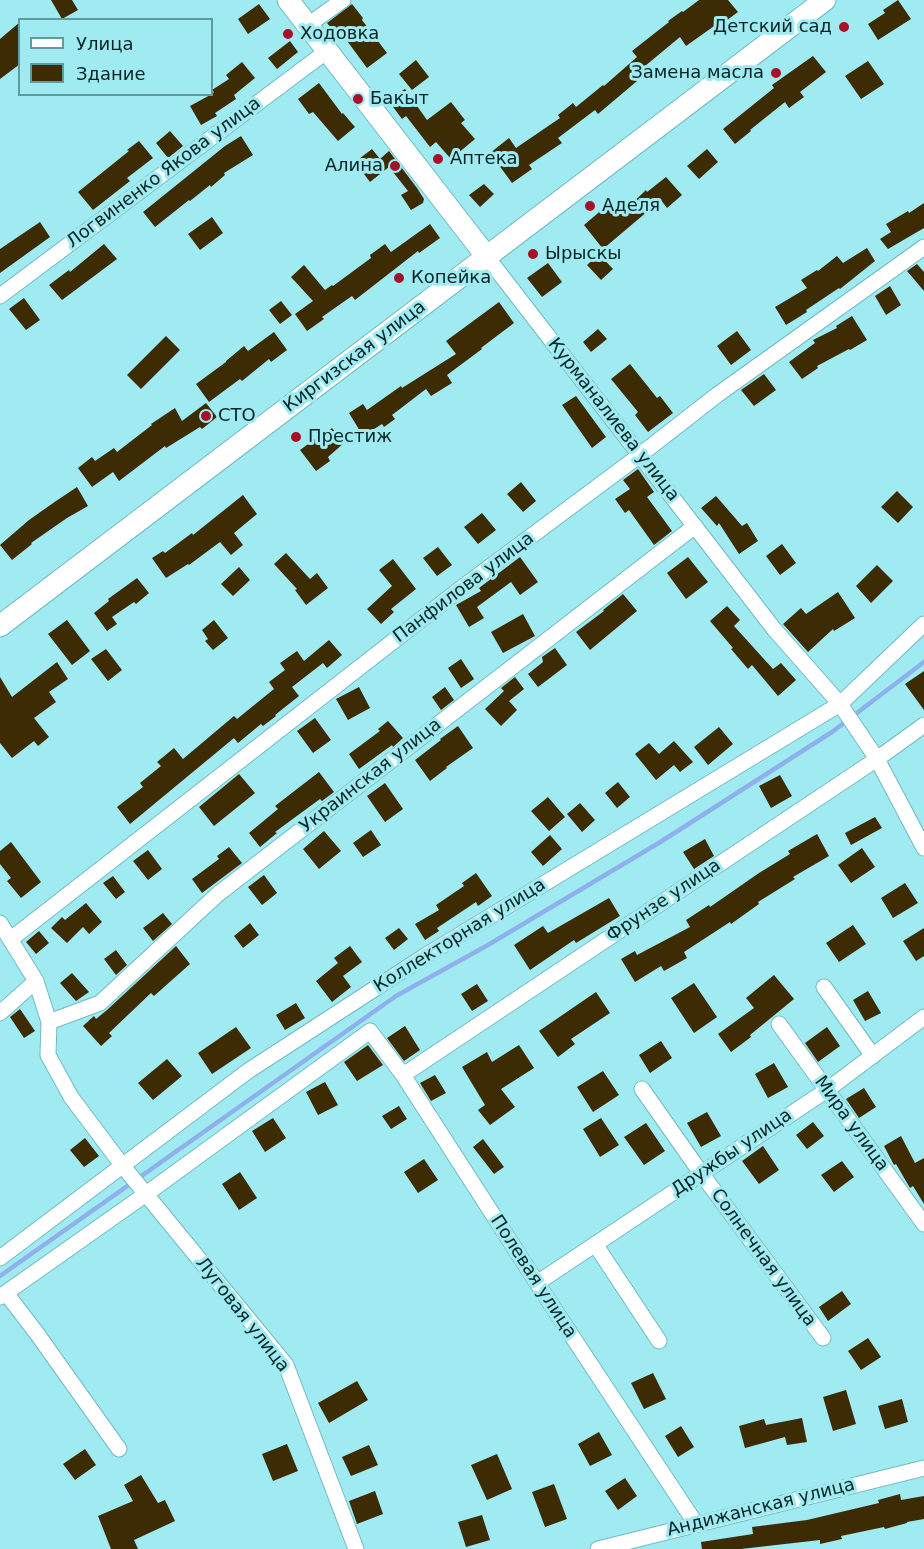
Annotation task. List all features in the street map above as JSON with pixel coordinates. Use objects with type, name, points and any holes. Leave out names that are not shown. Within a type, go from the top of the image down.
[{"type":"main road","name":"Курманалиева улица","points":[[288,0],[487,257]]},
{"type":"main road","name":"Киргизская улица","points":[[0,626],[825,0]]},
{"type":"street","points":[[308,26],[343,0]]},
{"type":"street","name":"Логвиненко Якова улица","points":[[0,296],[327,51]]},
{"type":"street","name":"Панфилова улица","points":[[11,939],[459,590],[717,395],[924,247]]},
{"type":"street","name":"Курманалиева улица","points":[[487,257],[774,629],[840,704],[877,759],[924,848]]},
{"type":"street","name":"Украинская улица","points":[[49,1022],[100,1003],[218,894],[695,526]]},
{"type":"street","name":"Коллекторная улица","points":[[0,1258],[248,1071],[415,962],[840,704],[924,624]]},
{"type":"street","name":"Фрунзе улица","points":[[403,1075],[877,759],[924,725]]},
{"type":"street","name":"Луговая улица","points":[[0,923],[36,981],[49,1022],[48,1054],[71,1097],[122,1165],[286,1365],[356,1549]]},
{"type":"street","points":[[0,1013],[36,981]]},
{"type":"street","points":[[824,987],[873,1056]]},
{"type":"street","name":"Дружбы улица","points":[[537,1283],[827,1090],[924,1017]]},
{"type":"street","name":"Мира улица","points":[[778,1024],[924,1224]]},
{"type":"street","name":"Полевая улица","points":[[146,1194],[370,1031],[403,1075],[696,1524]]},
{"type":"street","name":"Солнечная улица","points":[[642,1089],[823,1338]]},
{"type":"street","points":[[119,1449],[38,1335],[3,1295],[146,1194]]},
{"type":"street","points":[[595,1244],[659,1341]]},
{"type":"street","name":"Андижанская улица","points":[[598,1549],[924,1468]]},
{"type":"building","points":[[51,0],[72,0],[78,10],[61,18]]},
{"type":"building","points":[[699,0],[728,0],[738,12],[686,46],[680,37],[639,71],[643,76],[598,114],[595,110],[558,138],[562,143],[529,165],[532,169],[512,183],[490,153],[509,138],[516,148],[560,118],[558,115],[573,103],[576,107],[637,57],[632,51],[668,21]]},
{"type":"building","points":[[898,0],[911,19],[878,40],[868,24],[885,13],[883,10]]},
{"type":"building","points":[[259,4],[270,19],[248,34],[238,19]]},
{"type":"building","points":[[352,4],[387,53],[367,68],[342,34],[338,37],[327,23]]},
{"type":"building","points":[[18,24],[18,66],[0,79],[0,39]]},
{"type":"building","points":[[290,41],[298,52],[277,69],[268,58]]},
{"type":"building","points":[[813,56],[826,72],[800,92],[804,97],[789,108],[785,102],[735,144],[723,129],[774,88],[772,85]]},
{"type":"building","points":[[416,60],[429,77],[412,90],[399,74]]},
{"type":"building","points":[[868,61],[884,84],[861,99],[845,76]]},
{"type":"building","points":[[242,62],[255,78],[234,95],[236,99],[215,113],[217,116],[201,125],[190,106],[208,96],[213,96],[213,89],[229,79],[226,75]]},
{"type":"building","points":[[319,83],[342,114],[355,127],[338,141],[313,112],[309,114],[298,99]]},
{"type":"building","points":[[405,89],[427,120],[451,102],[465,120],[461,123],[475,139],[451,159],[436,142],[430,147],[406,116],[402,119],[388,100]]},
{"type":"building","points":[[170,131],[183,146],[168,158],[156,143]]},
{"type":"building","points":[[241,136],[253,155],[224,173],[225,175],[211,187],[210,185],[155,227],[143,212],[225,146]]},
{"type":"building","points":[[139,141],[153,158],[127,178],[130,181],[93,210],[78,192]]},
{"type":"building","points":[[372,149],[380,159],[389,151],[417,188],[424,199],[423,203],[411,210],[401,195],[408,191],[389,167],[370,182],[355,162]]},
{"type":"building","points":[[707,149],[718,162],[699,179],[687,166]]},
{"type":"building","points":[[666,177],[682,195],[667,208],[661,200],[603,249],[584,225],[611,202],[621,214],[646,190],[647,192]]},
{"type":"building","points":[[484,184],[494,194],[480,207],[469,195]]},
{"type":"building","points":[[924,203],[924,228],[888,249],[880,239],[891,232],[886,224]]},
{"type":"building","points":[[212,217],[223,233],[200,250],[188,234]]},
{"type":"building","points":[[40,222],[50,237],[0,273],[0,249]]},
{"type":"building","points":[[430,224],[440,238],[419,253],[418,251],[355,300],[352,296],[322,317],[324,319],[307,331],[295,314],[313,301],[291,277],[304,265],[325,290],[371,258],[370,255],[385,244],[391,252]]},
{"type":"building","points":[[104,244],[117,259],[62,300],[49,285],[69,270],[70,272]]},
{"type":"building","points":[[867,248],[875,261],[840,289],[786,325],[775,307],[807,288],[801,280],[818,271],[837,256],[843,263]]},
{"type":"building","points":[[599,254],[613,269],[601,280],[587,265]]},
{"type":"building","points":[[548,263],[562,282],[542,297],[527,278]]},
{"type":"building","points":[[917,264],[924,272],[924,291],[907,271]]},
{"type":"building","points":[[890,286],[901,305],[886,315],[875,296]]},
{"type":"building","points":[[24,298],[40,320],[26,330],[9,309]]},
{"type":"building","points":[[281,301],[292,315],[280,324],[269,310]]},
{"type":"building","points":[[499,302],[514,323],[447,375],[452,383],[431,396],[426,389],[392,415],[395,419],[384,427],[382,424],[363,436],[349,413],[363,404],[367,410],[401,386],[402,388],[456,354],[446,341]]},
{"type":"building","points":[[852,316],[867,340],[817,366],[818,368],[802,379],[789,362],[815,343],[813,340],[837,328],[836,326]]},
{"type":"building","points":[[598,329],[607,339],[591,352],[583,342]]},
{"type":"building","points":[[737,331],[751,350],[731,365],[717,346]]},
{"type":"building","points":[[274,332],[287,350],[271,362],[269,359],[242,381],[240,379],[209,402],[196,384],[244,346],[248,351]]},
{"type":"building","points":[[166,336],[180,350],[141,389],[127,375]]},
{"type":"building","points":[[630,364],[657,398],[660,396],[673,413],[648,432],[635,415],[638,412],[611,379]]},
{"type":"building","points":[[764,374],[776,390],[754,406],[741,390]]},
{"type":"building","points":[[576,396],[606,437],[592,448],[562,405]]},
{"type":"building","points":[[206,403],[217,417],[202,429],[200,427],[166,448],[165,446],[119,481],[113,472],[92,487],[78,468],[92,457],[95,461],[114,448],[117,452],[175,408],[182,421]]},
{"type":"building","points":[[332,428],[344,443],[328,457],[330,461],[316,471],[300,450]]},
{"type":"building","points":[[638,469],[654,492],[647,497],[672,531],[654,545],[629,510],[625,513],[615,499],[630,489],[623,480]]},
{"type":"building","points":[[521,482],[536,501],[523,512],[507,494]]},
{"type":"building","points":[[77,487],[88,506],[31,543],[12,560],[0,545],[29,520]]},
{"type":"building","points":[[897,491],[913,507],[898,523],[881,507]]},
{"type":"building","points":[[243,495],[257,514],[234,533],[243,545],[231,555],[220,542],[189,565],[166,578],[152,558],[163,551],[165,553],[192,533],[193,535]]},
{"type":"building","points":[[716,496],[742,526],[747,523],[758,541],[739,554],[719,523],[717,526],[701,508]]},
{"type":"building","points":[[482,513],[496,530],[478,544],[464,527]]},
{"type":"building","points":[[782,544],[796,563],[780,575],[766,556]]},
{"type":"building","points":[[438,547],[452,565],[437,576],[423,558]]},
{"type":"building","points":[[286,553],[310,579],[317,573],[328,588],[306,605],[295,590],[297,589],[274,564]]},
{"type":"building","points":[[520,557],[538,582],[520,595],[511,582],[477,607],[484,618],[469,627],[456,605],[481,591],[479,588]]},
{"type":"building","points":[[688,557],[708,582],[686,599],[667,573]]},
{"type":"building","points":[[393,559],[416,589],[391,609],[394,612],[381,624],[367,609],[392,586],[379,570]]},
{"type":"building","points":[[877,565],[893,581],[871,603],[856,586]]},
{"type":"building","points":[[239,567],[250,580],[233,596],[221,584]]},
{"type":"building","points":[[137,578],[149,593],[136,604],[134,602],[112,617],[117,624],[107,631],[94,613],[109,601],[108,599]]},
{"type":"building","points":[[838,592],[855,618],[834,631],[833,629],[808,652],[783,624],[801,608],[806,614]]},
{"type":"building","points":[[623,594],[637,611],[590,650],[576,632]]},
{"type":"building","points":[[727,606],[740,620],[734,626],[773,669],[781,663],[796,680],[778,696],[752,665],[748,669],[710,621]]},
{"type":"building","points":[[523,614],[535,636],[503,653],[491,632]]},
{"type":"building","points":[[67,620],[90,651],[72,665],[48,634]]},
{"type":"building","points":[[214,620],[228,638],[213,650],[205,641],[208,639],[202,630]]},
{"type":"building","points":[[329,640],[342,655],[327,668],[323,663],[292,687],[299,696],[276,716],[263,726],[261,724],[238,743],[234,738],[130,824],[117,807],[143,787],[140,783],[161,766],[157,762],[174,748],[183,759],[234,716],[237,719],[274,689],[269,682],[285,670],[280,663],[297,651],[304,661]]},
{"type":"building","points":[[555,648],[567,665],[538,687],[528,674],[543,662],[542,657]]},
{"type":"building","points":[[106,649],[122,670],[108,681],[91,659]]},
{"type":"building","points":[[461,659],[474,679],[461,688],[448,668]]},
{"type":"building","points":[[57,662],[68,679],[49,692],[56,702],[34,718],[49,737],[38,746],[34,741],[12,758],[0,743],[0,677],[12,697]]},
{"type":"building","points":[[924,671],[924,710],[905,684]]},
{"type":"building","points":[[515,677],[524,689],[509,701],[517,710],[501,726],[485,709],[504,691],[501,688]]},
{"type":"building","points":[[359,687],[370,708],[348,720],[336,699]]},
{"type":"building","points":[[445,687],[454,700],[441,710],[432,697]]},
{"type":"building","points":[[315,718],[331,740],[313,753],[297,731]]},
{"type":"building","points":[[388,721],[403,738],[359,769],[349,754],[380,731],[378,729]]},
{"type":"building","points":[[458,726],[473,748],[430,781],[415,760]]},
{"type":"building","points":[[719,727],[733,744],[708,765],[694,747]]},
{"type":"building","points":[[674,741],[693,762],[680,772],[674,765],[656,780],[635,754],[649,743],[659,754]]},
{"type":"building","points":[[319,772],[334,792],[322,801],[320,799],[275,832],[277,833],[260,847],[249,833],[278,809],[275,806]]},
{"type":"building","points":[[239,774],[255,793],[214,826],[199,807]]},
{"type":"building","points":[[780,775],[792,796],[771,808],[759,786]]},
{"type":"building","points":[[618,782],[630,797],[617,808],[605,793]]},
{"type":"building","points":[[385,783],[403,809],[385,822],[367,796]]},
{"type":"building","points":[[548,797],[565,817],[549,831],[531,811]]},
{"type":"building","points":[[580,803],[595,820],[582,832],[567,814]]},
{"type":"building","points":[[875,817],[882,828],[851,845],[845,833]]},
{"type":"building","points":[[371,830],[381,845],[363,857],[353,843]]},
{"type":"building","points":[[324,831],[341,851],[319,869],[303,849]]},
{"type":"building","points":[[817,834],[829,856],[793,877],[795,879],[758,902],[759,904],[731,924],[730,922],[684,952],[687,958],[664,971],[661,966],[635,982],[621,959],[635,951],[637,955],[690,927],[686,920],[709,905],[710,907],[790,854],[788,851]]},
{"type":"building","points":[[550,835],[562,849],[543,866],[531,852]]},
{"type":"building","points":[[705,839],[714,856],[694,869],[683,852]]},
{"type":"building","points":[[11,842],[41,882],[21,898],[7,881],[11,878],[0,864],[0,851]]},
{"type":"building","points":[[229,847],[242,863],[202,893],[192,879],[219,859],[217,856]]},
{"type":"building","points":[[862,848],[875,867],[851,883],[838,865]]},
{"type":"building","points":[[148,850],[162,869],[148,880],[133,861]]},
{"type":"building","points":[[476,873],[492,896],[478,906],[476,902],[437,928],[439,931],[425,940],[415,924],[439,910],[436,905],[464,886],[462,883]]},
{"type":"building","points":[[264,875],[277,893],[262,905],[248,887]]},
{"type":"building","points":[[113,876],[125,892],[116,899],[103,883]]},
{"type":"building","points":[[905,883],[918,903],[893,918],[881,898]]},
{"type":"building","points":[[609,898],[620,916],[576,943],[574,940],[530,970],[514,945],[543,926],[548,933]]},
{"type":"building","points":[[86,903],[102,922],[89,934],[83,927],[67,943],[51,928],[62,917],[65,920]]},
{"type":"building","points":[[163,913],[172,924],[153,941],[143,928]]},
{"type":"building","points":[[250,923],[259,935],[243,948],[234,936]]},
{"type":"building","points":[[853,925],[866,944],[839,962],[826,943]]},
{"type":"building","points":[[399,928],[408,939],[394,950],[385,938]]},
{"type":"building","points":[[924,928],[924,956],[916,961],[903,941]]},
{"type":"building","points":[[39,931],[49,943],[36,954],[26,942]]},
{"type":"building","points":[[176,946],[190,964],[154,996],[151,993],[109,1033],[112,1036],[101,1046],[83,1026],[94,1016],[96,1019],[107,1010]]},
{"type":"building","points":[[350,946],[362,962],[343,976],[351,987],[332,1002],[316,981],[338,963],[334,958]]},
{"type":"building","points":[[116,950],[127,965],[116,975],[104,959]]},
{"type":"building","points":[[72,973],[89,992],[76,1001],[60,983]]},
{"type":"building","points":[[774,975],[794,999],[731,1052],[718,1034],[754,1008],[746,998]]},
{"type":"building","points":[[694,983],[717,1017],[694,1033],[671,998]]},
{"type":"building","points":[[477,984],[488,1001],[472,1011],[461,994]]},
{"type":"building","points":[[868,991],[881,1013],[865,1021],[853,1000]]},
{"type":"building","points":[[596,992],[610,1013],[571,1039],[575,1044],[558,1057],[539,1031]]},
{"type":"building","points":[[296,1003],[305,1018],[285,1030],[276,1015]]},
{"type":"building","points":[[20,1009],[35,1031],[24,1038],[10,1017]]},
{"type":"building","points":[[405,1026],[420,1050],[404,1061],[387,1038]]},
{"type":"building","points":[[236,1027],[251,1048],[212,1074],[198,1053]]},
{"type":"building","points":[[827,1027],[840,1046],[818,1062],[805,1043]]},
{"type":"building","points":[[661,1041],[672,1058],[650,1073],[639,1055]]},
{"type":"building","points":[[368,1045],[383,1065],[357,1081],[344,1062]]},
{"type":"building","points":[[519,1045],[534,1068],[501,1089],[515,1107],[490,1125],[478,1110],[485,1105],[462,1067],[487,1052],[492,1062]]},
{"type":"building","points":[[167,1059],[182,1076],[153,1100],[138,1083]]},
{"type":"building","points":[[774,1063],[788,1087],[768,1098],[755,1074]]},
{"type":"building","points":[[603,1071],[619,1095],[593,1112],[577,1087]]},
{"type":"building","points":[[435,1075],[446,1093],[431,1101],[420,1083]]},
{"type":"building","points":[[325,1082],[338,1105],[318,1115],[306,1092]]},
{"type":"building","points":[[864,1088],[876,1107],[859,1118],[846,1099]]},
{"type":"building","points":[[399,1106],[407,1119],[391,1129],[382,1116]]},
{"type":"building","points":[[707,1112],[721,1136],[701,1147],[687,1123]]},
{"type":"building","points":[[273,1118],[286,1138],[265,1152],[252,1131]]},
{"type":"building","points":[[601,1118],[619,1145],[600,1157],[583,1129]]},
{"type":"building","points":[[813,1122],[824,1136],[807,1149],[796,1135]]},
{"type":"building","points":[[646,1123],[665,1151],[644,1165],[624,1137]]},
{"type":"building","points":[[901,1136],[915,1163],[924,1158],[924,1204],[913,1186],[910,1188],[896,1164],[894,1165],[884,1146]]},
{"type":"building","points":[[85,1138],[99,1156],[84,1167],[70,1150]]},
{"type":"building","points":[[483,1139],[504,1167],[494,1174],[473,1147]]},
{"type":"building","points":[[763,1146],[779,1170],[759,1184],[742,1161]]},
{"type":"building","points":[[424,1159],[438,1180],[418,1193],[404,1172]]},
{"type":"building","points":[[842,1161],[854,1177],[834,1192],[821,1175]]},
{"type":"building","points":[[240,1172],[257,1198],[239,1210],[222,1184]]},
{"type":"building","points":[[842,1291],[851,1304],[828,1321],[819,1307]]},
{"type":"building","points":[[868,1338],[881,1357],[861,1370],[848,1351]]},
{"type":"building","points":[[653,1373],[666,1399],[644,1409],[631,1383]]},
{"type":"building","points":[[357,1381],[368,1400],[329,1423],[318,1403]]},
{"type":"building","points":[[846,1390],[856,1424],[833,1431],[823,1397]]},
{"type":"building","points":[[902,1399],[908,1422],[885,1429],[878,1406]]},
{"type":"building","points":[[802,1418],[807,1442],[787,1445],[785,1437],[745,1448],[739,1426],[764,1419],[766,1425]]},
{"type":"building","points":[[681,1426],[694,1447],[678,1457],[665,1436]]},
{"type":"building","points":[[599,1432],[612,1455],[590,1466],[578,1444]]},
{"type":"building","points":[[287,1444],[298,1471],[273,1481],[262,1454]]},
{"type":"building","points":[[369,1445],[378,1465],[351,1476],[342,1457]]},
{"type":"building","points":[[85,1449],[96,1465],[75,1480],[63,1464]]},
{"type":"building","points":[[497,1454],[512,1489],[487,1500],[471,1465]]},
{"type":"building","points":[[141,1475],[158,1503],[165,1500],[175,1521],[134,1540],[138,1549],[111,1549],[98,1516],[133,1501],[124,1485]]},
{"type":"building","points":[[625,1478],[637,1496],[618,1510],[605,1491]]},
{"type":"building","points":[[554,1484],[567,1519],[545,1527],[532,1492]]},
{"type":"building","points":[[375,1491],[383,1514],[357,1524],[349,1501]]},
{"type":"building","points":[[900,1494],[901,1500],[924,1496],[924,1519],[885,1529],[884,1527],[841,1536],[842,1539],[820,1544],[820,1540],[741,1549],[702,1549],[701,1542],[753,1534],[752,1527],[807,1520],[879,1503],[878,1500]]},
{"type":"building","points":[[482,1515],[490,1540],[466,1547],[458,1522]]},
{"type":"waterway","points":[[0,1276],[396,996],[488,945],[662,841],[832,732],[924,662]]},
{"type":"place","name":"Детский сад","points":[[844,27]]},
{"type":"place","name":"Ходовка","points":[[288,34]]},
{"type":"place","name":"Замена масла","points":[[776,73]]},
{"type":"place","name":"Бакыт","points":[[358,99]]},
{"type":"place","name":"Аптека","points":[[438,159]]},
{"type":"place","name":"Алина","points":[[395,166]]},
{"type":"place","name":"Аделя","points":[[590,206]]},
{"type":"place","name":"Ырыскы","points":[[533,254]]},
{"type":"place","name":"Копейка","points":[[399,278]]},
{"type":"place","name":"СТО","points":[[206,416]]},
{"type":"place","name":"Престиж","points":[[296,437]]}]
